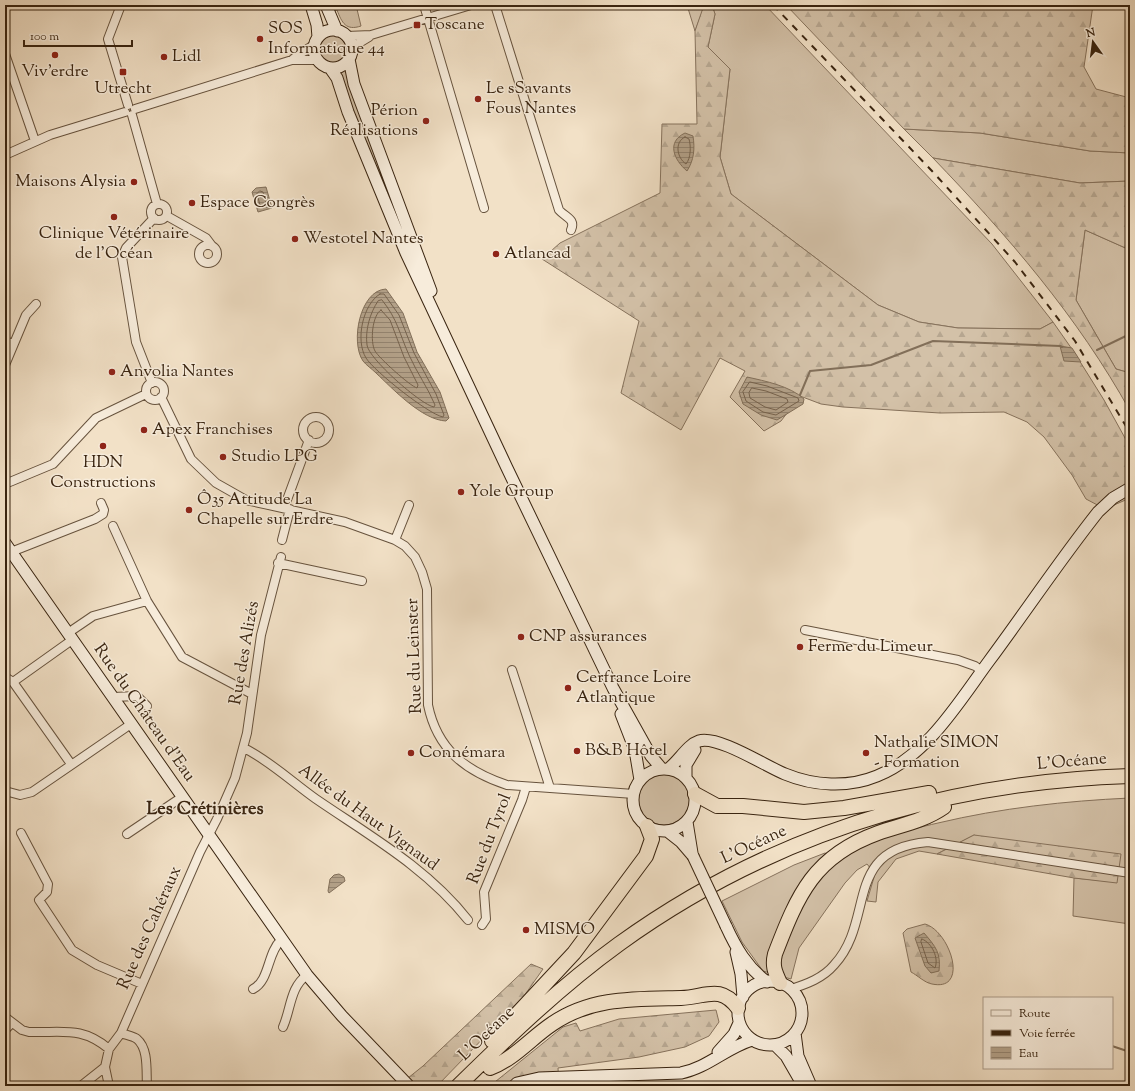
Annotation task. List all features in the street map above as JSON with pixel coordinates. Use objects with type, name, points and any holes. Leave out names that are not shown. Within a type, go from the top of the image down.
[{"type":"highway","name":"L’Océane","points":[[458,1086],[530,1018],[596,962],[665,913],[718,882],[784,850],[850,824],[915,805],[1004,787],[1066,780],[1130,776]]},
{"type":"highway","points":[[695,794],[717,806],[743,806],[804,812],[844,808],[988,783],[1004,787]]},
{"type":"highway","name":"L’Océane","points":[[472,1086],[540,1020],[591,977],[640,941],[686,911],[752,875],[819,846],[875,826],[944,808],[1020,794],[1130,785]]},
{"type":"highway","points":[[780,984],[772,962],[800,896],[817,872],[848,846],[880,833],[930,817],[944,808]]},
{"type":"highway","points":[[451,1086],[583,942],[646,856],[652,839],[647,826]]},
{"type":"highway","points":[[490,1068],[504,1063],[557,1020],[572,1012],[595,1004],[618,1000],[681,998],[714,993],[741,1002]]},
{"type":"main road","points":[[311,5],[317,25],[314,49],[317,60],[330,68],[337,78],[348,112],[406,253],[613,688],[651,756],[665,769]]},
{"type":"main road","points":[[326,5],[342,34],[350,54],[354,84],[453,350]]},
{"type":"main road","points":[[316,40],[328,31],[342,34]]},
{"type":"main road","points":[[330,68],[343,65],[350,54]]},
{"type":"main road","points":[[665,769],[696,742],[704,740],[716,742],[729,747],[799,779],[832,784],[867,779],[894,768],[923,747],[982,671],[1098,512],[1113,498],[1130,488]]},
{"type":"main road","name":"Rue du Château d'Eau","points":[[8,548],[307,975],[342,1016],[409,1086]]},
{"type":"main road","points":[[613,688],[635,750],[640,780]]},
{"type":"main road","points":[[686,777],[686,765],[696,750],[703,745],[716,742]]},
{"type":"main road","points":[[665,769],[677,771],[686,777],[691,783],[695,794],[695,806],[687,822],[678,828],[667,831],[657,830],[647,826],[640,819],[635,809],[634,794],[640,780],[652,771],[665,769]]},
{"type":"main road","points":[[687,822],[693,856],[734,945],[742,974],[740,1023],[744,1033],[752,1040],[766,1045],[775,1045],[788,1040],[795,1033],[801,1022],[802,1011],[799,1000],[780,984],[749,967],[734,945]]},
{"type":"main road","points":[[667,831],[693,856]]},
{"type":"main road","points":[[741,1002],[753,986],[780,984]]},
{"type":"main road","points":[[708,1063],[728,1041],[740,1023]]},
{"type":"main road","points":[[795,1033],[798,1056],[810,1086]]},
{"type":"main road","points":[[515,1085],[539,1078],[680,1073],[692,1071],[737,1045],[752,1040]]},
{"type":"main road","points":[[775,1045],[786,1056],[803,1086]]},
{"type":"street","points":[[121,5],[108,39],[158,204]]},
{"type":"street","points":[[424,5],[484,208]]},
{"type":"street","points":[[350,54],[359,43],[371,35],[471,5]]},
{"type":"street","points":[[495,5],[559,210],[572,220],[573,225],[571,230]]},
{"type":"street","points":[[342,34],[371,35]]},
{"type":"street","points":[[292,60],[316,40]]},
{"type":"street","points":[[5,54],[35,141]]},
{"type":"street","points":[[5,155],[50,134],[292,60],[317,60]]},
{"type":"street","points":[[154,218],[151,211],[153,207],[158,204],[165,206],[168,211],[167,216]]},
{"type":"street","points":[[154,218],[161,220],[167,216]]},
{"type":"street","points":[[167,216],[206,238],[216,250],[216,256],[213,261],[207,263],[202,261],[199,256],[201,247],[198,234]]},
{"type":"street","points":[[152,383],[136,342],[122,257],[126,248],[154,218]]},
{"type":"street","points":[[201,247],[206,245],[212,246]]},
{"type":"street","points":[[5,365],[9,342],[26,315],[36,304]]},
{"type":"street","points":[[157,382],[161,385],[164,392],[161,397],[153,400],[146,394],[146,388],[152,383],[157,382]]},
{"type":"street","points":[[5,484],[53,464],[102,413],[146,394]]},
{"type":"street","name":"Rue du Leinster","points":[[161,397],[184,447],[199,469],[216,483],[246,500],[345,522],[395,540],[411,551],[422,572],[426,585],[428,602],[428,705],[437,733],[453,754],[475,771],[507,784],[526,787],[634,794]]},
{"type":"street","points":[[282,540],[287,509],[309,440]]},
{"type":"street","points":[[8,548],[95,519],[103,514],[104,510],[101,503]]},
{"type":"street","points":[[395,540],[409,505]]},
{"type":"street","points":[[113,526],[147,601],[182,657],[252,694]]},
{"type":"street","name":"Rue des Alizés","points":[[208,835],[217,819],[235,778],[244,748],[261,635],[280,560],[362,581]]},
{"type":"street","points":[[13,682],[70,637],[93,616],[147,601]]},
{"type":"street","points":[[805,630],[958,660],[975,666],[982,671]]},
{"type":"street","points":[[512,670],[550,788]]},
{"type":"street","points":[[5,677],[13,682],[71,764]]},
{"type":"street","points":[[113,697],[136,696],[147,706]]},
{"type":"street","points":[[5,791],[26,794],[131,724]]},
{"type":"street","name":"Allée du Haut Vignaud","points":[[244,748],[258,755],[315,798],[412,864],[438,887],[468,920]]},
{"type":"street","name":"Rue du Tyrol","points":[[482,925],[486,919],[484,892],[526,787]]},
{"type":"street","points":[[127,834],[182,797]]},
{"type":"street","points":[[21,833],[48,884],[47,892],[39,900],[72,950],[97,965],[142,984]]},
{"type":"street","name":"Rue des Cahéraux","points":[[105,1067],[109,1049],[121,1033],[208,835]]},
{"type":"street","points":[[780,984],[812,981],[834,966],[850,940],[863,892],[871,872],[882,859],[903,846],[928,842],[1130,873]]},
{"type":"street","points":[[253,989],[260,986],[276,947],[282,940]]},
{"type":"street","points":[[283,1027],[288,1016],[295,989],[307,975]]},
{"type":"street","points":[[5,1017],[22,1030],[30,1032],[83,1033],[109,1049]]},
{"type":"street","points":[[5,1030],[12,1023]]},
{"type":"street","points":[[121,1033],[136,1039],[142,1046],[144,1051],[146,1086]]},
{"type":"street","points":[[81,1086],[105,1067],[109,1086]]},
{"type":"green space","points":[[331,5],[356,5],[361,26],[348,27],[345,25],[337,10],[333,11]]},
{"type":"green space","points":[[687,5],[704,5],[695,31]]},
{"type":"green space","points":[[704,5],[712,5],[715,14],[708,47],[730,69],[720,157],[731,194],[878,305],[919,322],[958,328],[1040,329],[1053,322],[1104,400],[1130,447],[1130,498],[1105,509],[1086,499],[1072,475],[1044,437],[1027,422],[1004,412],[940,413],[843,407],[821,404],[800,396],[781,421],[764,431],[730,397],[745,371],[720,358],[681,430],[621,393],[639,321],[542,259],[560,243],[660,193],[662,124],[697,124],[695,31]]},
{"type":"green space","points":[[718,5],[765,5],[992,244],[1053,322],[1040,329],[958,328],[919,322],[878,305],[731,194],[720,157],[730,69],[708,47],[715,14],[713,9]]},
{"type":"green space","points":[[786,5],[1093,5],[1084,67],[1096,89],[1130,98],[1130,153],[1090,151],[980,133],[904,129]]},
{"type":"green space","points":[[332,35],[342,39],[346,49],[342,59],[332,63],[322,59],[318,49],[322,39]]},
{"type":"green space","points":[[347,66],[423,278],[335,72]]},
{"type":"green space","points":[[904,129],[980,133],[1090,151],[1130,153],[1130,181],[1080,183],[933,158]]},
{"type":"green space","points":[[933,158],[1080,183],[1130,181],[1130,250],[1085,230],[1076,300],[1116,369],[1130,373],[1130,411],[1110,376],[1088,343],[1040,278],[988,217]]},
{"type":"green space","points":[[1085,230],[1130,250],[1130,373],[1116,369],[1076,300]]},
{"type":"green space","points":[[659,773],[669,773],[683,780],[690,794],[690,804],[683,818],[669,825],[659,825],[649,821],[642,814],[638,804],[638,794],[642,784],[649,777]]},
{"type":"green space","points":[[1130,798],[1130,924],[1073,916],[1074,878],[1117,882],[974,835],[937,854],[919,851],[896,859],[878,882],[876,902],[867,901],[875,874],[867,864],[857,870],[845,883],[799,948],[791,979],[763,971],[742,942],[722,901],[794,865],[825,853],[839,861],[862,847],[874,842],[925,826],[1009,809],[1081,801]]},
{"type":"green space","points":[[974,835],[1121,854],[1117,883],[1074,878],[937,854]]},
{"type":"green space","points":[[925,924],[934,929],[942,937],[952,960],[953,970],[950,979],[944,984],[929,983],[911,972],[903,933],[907,929]]},
{"type":"green space","points":[[531,964],[543,969],[524,996],[437,1086],[398,1086],[423,1066]]},
{"type":"green space","points":[[716,1010],[719,1022],[709,1036],[685,1047],[639,1057],[558,1068],[559,1085],[490,1086],[563,1027],[576,1023],[580,1031],[619,1019]]},
{"type":"water","points":[[685,133],[693,136],[694,145],[693,159],[687,171],[682,167],[674,151],[675,141]]},
{"type":"water","points":[[266,187],[272,208],[258,212],[252,192],[256,188]]},
{"type":"water","points":[[386,289],[403,313],[417,352],[440,392],[449,418],[446,421],[427,415],[408,403],[363,361],[357,342],[360,318],[364,307],[370,298],[377,292]]},
{"type":"water","points":[[1060,346],[1072,348],[1081,362],[1064,361]]},
{"type":"water","points":[[747,377],[785,387],[804,399],[803,404],[777,420],[761,415],[743,404],[739,392]]},
{"type":"water","points":[[339,874],[344,877],[345,881],[329,893],[330,879],[334,875]]},
{"type":"water","points":[[924,933],[937,950],[939,971],[931,973],[925,966],[915,938]]},
{"type":"waterway","points":[[1097,350],[1130,334]]},
{"type":"waterway","points":[[800,395],[810,371],[871,365],[933,341],[1062,347]]},
{"type":"waterway","points":[[1113,1046],[1130,1052]]},
{"type":"railway","points":[[773,5],[932,171],[1015,262],[1075,341],[1130,433]]},
{"type":"place","name":"Toscane","points":[[417,25]]},
{"type":"place","name":"SOS Informatique 44","points":[[260,39]]},
{"type":"place","name":"Viv'erdre","points":[[55,55]]},
{"type":"place","name":"Lidl","points":[[164,57]]},
{"type":"place","name":"Utrecht","points":[[123,72]]},
{"type":"place","name":"Le sSavants Fous Nantes","points":[[478,99]]},
{"type":"place","name":"Périon Réalisations","points":[[426,121]]},
{"type":"place","name":"Maisons Alysia","points":[[134,182]]},
{"type":"place","name":"Espace Congrès","points":[[192,203]]},
{"type":"place","name":"Clinique Vétérinaire de l'Océan","points":[[114,217]]},
{"type":"place","name":"Westotel Nantes","points":[[295,239]]},
{"type":"place","name":"Atlancad","points":[[496,254]]},
{"type":"place","name":"Anvolia Nantes","points":[[112,372]]},
{"type":"place","name":"Apex Franchises","points":[[144,430]]},
{"type":"place","name":"HDN Constructions","points":[[103,446]]},
{"type":"place","name":"Studio LPG","points":[[223,457]]},
{"type":"place","name":"Yole Group","points":[[461,492]]},
{"type":"place","name":"Ô35 Attitude La Chapelle sur Erdre","points":[[189,510]]},
{"type":"place","name":"CNP assurances","points":[[521,637]]},
{"type":"place","name":"Ferme du Limeur","points":[[800,647]]},
{"type":"place","name":"Cerfrance Loire Atlantique","points":[[568,688]]},
{"type":"place","name":"B&B Hôtel","points":[[577,751]]},
{"type":"place","name":"Connémara","points":[[411,753]]},
{"type":"place","name":"Nathalie SIMON - Formation","points":[[866,753]]},
{"type":"place","name":"MISMO","points":[[526,930]]},
{"type":"district","name":"Les Crétinières","points":[[205,810]]}]
